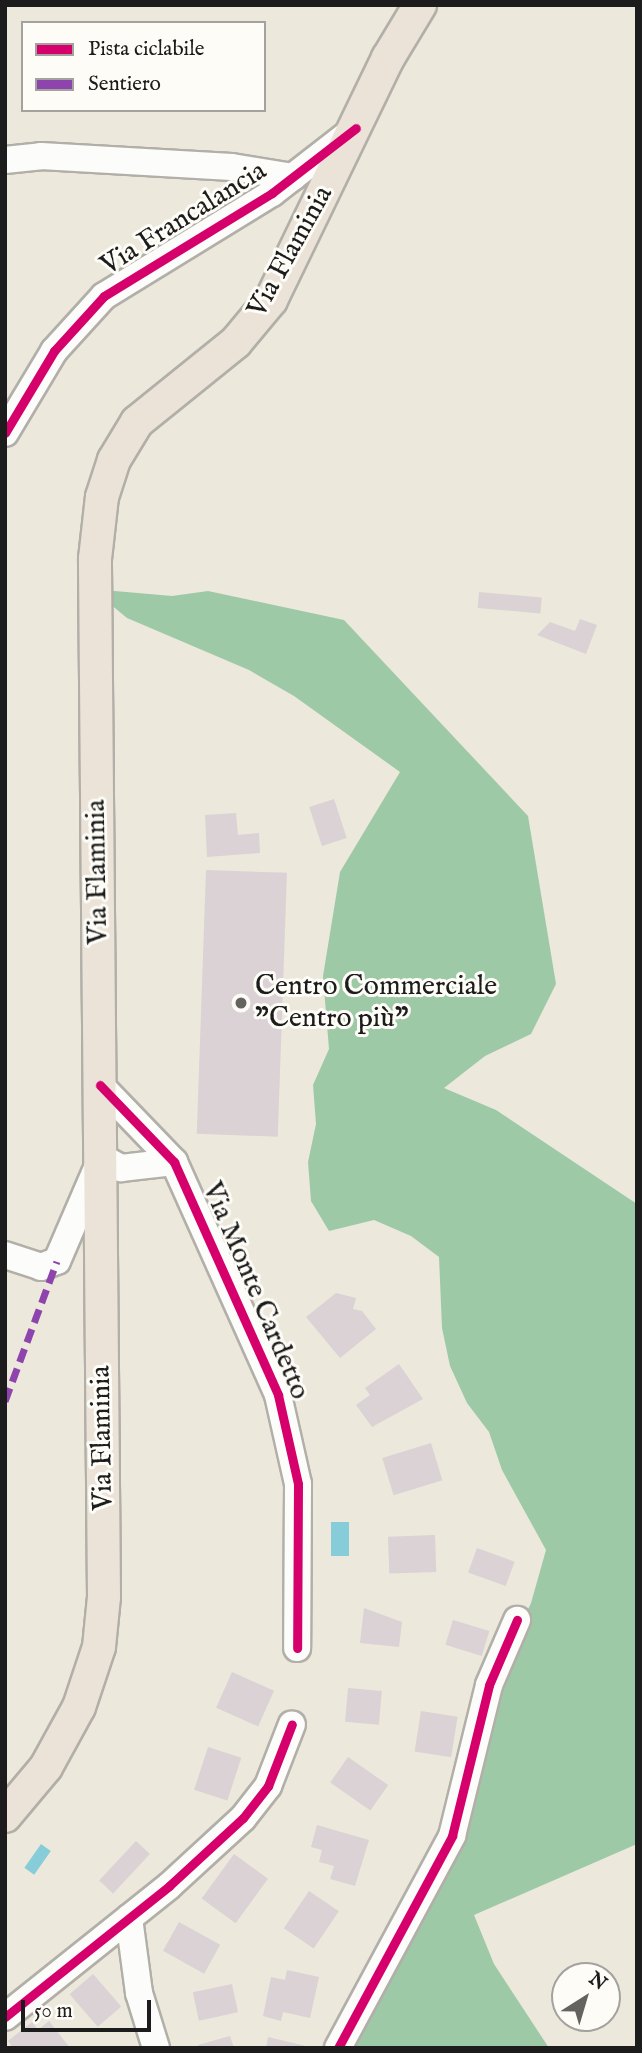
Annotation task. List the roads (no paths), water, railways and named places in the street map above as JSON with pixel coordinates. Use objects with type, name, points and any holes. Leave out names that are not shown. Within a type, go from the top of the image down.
[{"type":"main road","name":"Via Flaminia","points":[[5,1816],[36,1781],[67,1731],[92,1675],[101,1630],[105,1579],[100,1161],[115,1115],[100,1085],[95,559],[106,481],[121,444],[143,415],[226,351],[264,311],[388,58],[420,5]]},
{"type":"street","name":"Via Francalancia","points":[[5,433],[49,359],[98,301],[293,177],[356,128]]},
{"type":"street","points":[[5,160],[41,156],[232,167],[293,177]]},
{"type":"street","name":"Via Monte Cardetto","points":[[115,1115],[174,1162],[250,1324],[289,1431],[300,1539],[297,1648]]},
{"type":"street","points":[[5,1255],[36,1266],[53,1265],[64,1251],[100,1161],[121,1167],[174,1162]]},
{"type":"street","points":[[338,2048],[384,1958],[419,1904],[452,1836],[489,1685],[517,1620]]},
{"type":"street","points":[[5,2017],[129,1919],[258,1801],[277,1768],[292,1724]]},
{"type":"street","points":[[129,1919],[139,1993],[156,2048]]},
{"type":"water","points":[[331,1522],[349,1522],[349,1556],[331,1556]]},
{"type":"water","points":[[41,1844],[51,1851],[34,1875],[24,1868]]},
{"type":"place","name":"Centro Commerciale \"Centro più\"","points":[[241,1003]]}]
